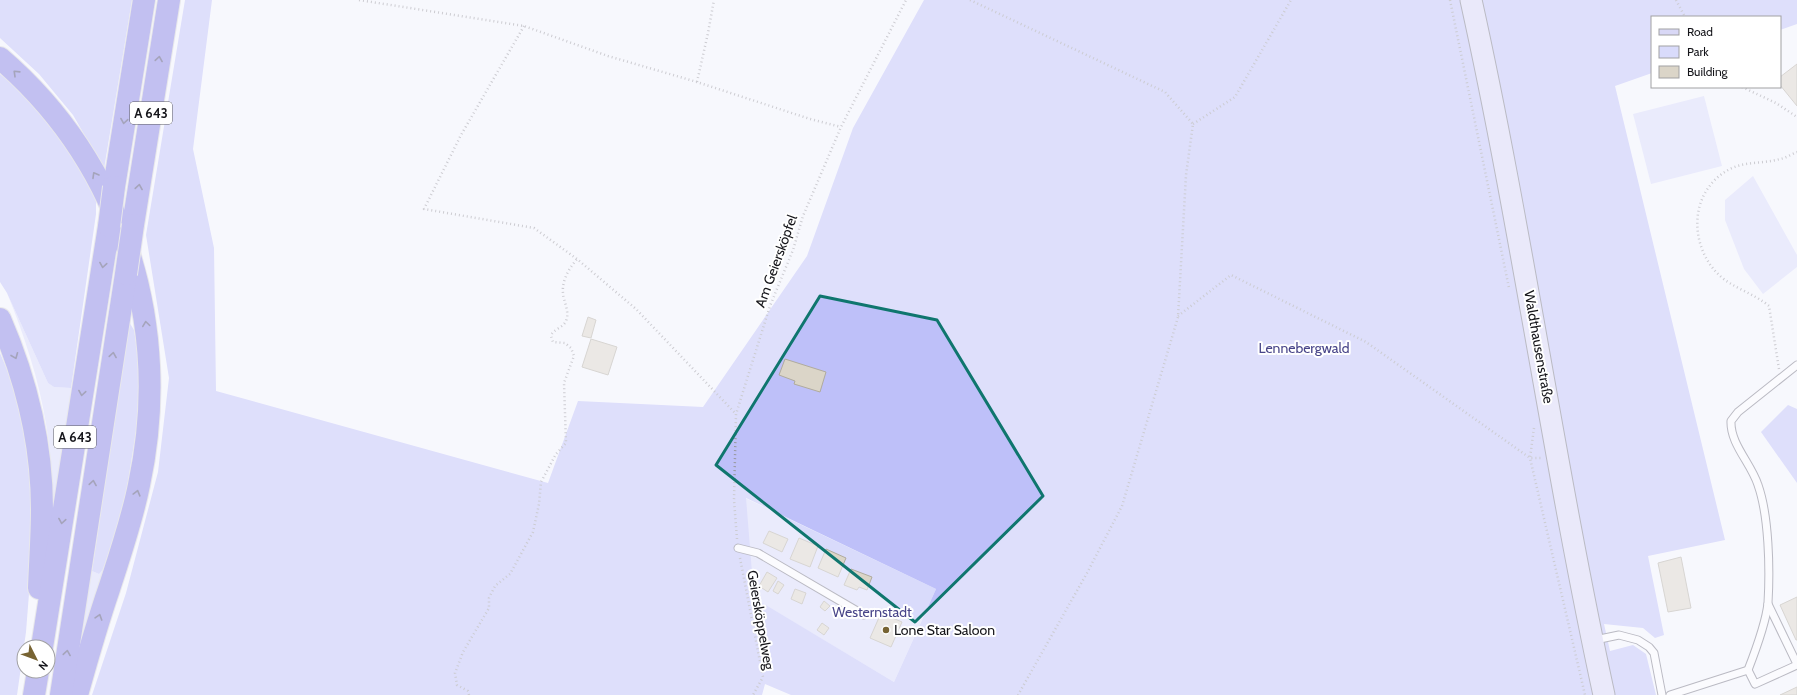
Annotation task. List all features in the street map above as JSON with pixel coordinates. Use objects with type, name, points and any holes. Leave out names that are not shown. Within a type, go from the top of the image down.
[{"type":"highway","name":"A 643","points":[[43,639],[144,0]]},
{"type":"highway","name":"A 643","points":[[61,695],[169,0]]},
{"type":"highway","points":[[0,58],[31,88],[58,119],[82,153],[103,189],[120,227],[134,267],[143,307],[149,349],[151,390],[147,436],[139,486],[77,695]]},
{"type":"highway","points":[[0,320],[19,366],[31,408],[39,460],[42,508],[37,639]]},
{"type":"street","name":"Waldthausenstraße","points":[[1471,0],[1496,112],[1592,640],[1604,695]]},
{"type":"lane","points":[[1768,604],[1797,664],[1755,684],[1748,670],[1768,604],[1768,543],[1761,495],[1757,482],[1732,435],[1731,421],[1738,412],[1797,365]]},
{"type":"lane","points":[[738,548],[758,553],[864,615]]},
{"type":"lane","points":[[1592,640],[1619,635],[1638,640],[1649,647],[1654,653],[1662,695]]},
{"type":"lane","points":[[1670,695],[1748,670]]},
{"type":"path","points":[[696,82],[708,33],[714,0]]},
{"type":"path","name":"Am Geiersköpfel","points":[[738,548],[734,500],[736,414],[770,306],[793,250],[803,216],[841,127],[906,0]]},
{"type":"path","points":[[970,0],[1166,92],[1193,124],[1186,175],[1178,316],[1122,506],[1087,573],[1018,695]]},
{"type":"path","points":[[1193,124],[1235,97],[1291,0]]},
{"type":"path","points":[[1450,0],[1510,295]]},
{"type":"path","points":[[1676,0],[1684,16]]},
{"type":"path","points":[[360,1],[524,26],[608,56],[696,82],[810,119],[841,127]]},
{"type":"path","points":[[524,26],[461,135],[424,209],[534,228],[577,259],[636,309],[736,414]]},
{"type":"path","points":[[1744,88],[1776,103],[1797,117]]},
{"type":"path","points":[[1780,378],[1768,306],[1719,276],[1698,239],[1696,219],[1700,199],[1713,181],[1730,169],[1750,162],[1780,159],[1797,152]]},
{"type":"path","points":[[469,695],[468,691],[457,685],[456,673],[463,652],[489,608],[490,598],[495,586],[510,574],[533,532],[539,504],[541,482],[556,454],[566,443],[564,383],[574,356],[571,348],[565,343],[554,342],[551,336],[552,332],[561,327],[566,320],[567,307],[563,289],[567,271],[577,259]]},
{"type":"path","points":[[1178,316],[1231,275],[1366,342],[1530,458],[1559,459]]},
{"type":"path","points":[[1534,426],[1530,458],[1585,695]]},
{"type":"path","name":"Geiersköppelweg","points":[[738,548],[762,677],[754,695]]},
{"type":"highlighted area","points":[[820,296],[937,320],[1043,496],[915,622],[716,465]]},
{"type":"green space","points":[[0,0],[132,0],[104,169],[73,115],[39,74],[0,38]]},
{"type":"green space","name":"Lennebergwald","points":[[185,0],[212,0],[193,149],[214,248],[216,391],[548,483],[578,401],[703,407],[807,256],[853,128],[924,0],[1797,0],[1797,24],[1781,30],[1781,16],[1651,16],[1651,73],[1615,86],[1725,540],[1648,556],[1664,635],[1655,638],[1643,628],[1604,624],[1610,651],[1633,645],[1646,654],[1656,695],[791,695],[765,684],[762,695],[92,695],[126,593],[158,472],[169,378],[146,235]],"holes":[[[746,498],[936,589],[894,682],[754,598]]]},
{"type":"green space","points":[[0,74],[15,86],[49,124],[75,161],[96,195],[96,214],[71,388],[54,387],[48,383],[7,293],[0,282]]},
{"type":"green space","points":[[1704,96],[1722,166],[1651,184],[1633,114]]},
{"type":"green space","points":[[1753,176],[1797,255],[1797,267],[1763,294],[1744,269],[1725,220],[1725,200]]},
{"type":"green space","points":[[7,293],[48,383],[54,387],[71,388],[55,531],[51,464],[43,407],[30,357]]},
{"type":"green space","points":[[129,322],[134,330],[141,373],[137,425],[124,507],[103,569],[99,574],[92,571]]},
{"type":"green space","points":[[0,353],[16,391],[28,456],[33,542],[25,639],[16,639],[16,679],[19,679],[17,695],[0,695]]},
{"type":"green space","points":[[1788,405],[1797,409],[1797,483],[1761,432]]},
{"type":"green space","name":"Westernstadt","points":[[745,498],[936,589],[894,682],[753,598]]},
{"type":"green space","points":[[124,507],[69,695],[92,571],[99,574]]},
{"type":"building","points":[[1797,64],[1797,106],[1781,86],[1781,76]]},
{"type":"building","points":[[588,317],[596,320],[591,338],[582,336]]},
{"type":"building","points":[[591,339],[617,347],[608,375],[582,367]]},
{"type":"building","points":[[785,359],[826,372],[820,392],[794,384],[795,381],[779,375]]},
{"type":"building","points":[[769,531],[788,539],[782,552],[763,543]]},
{"type":"building","points":[[799,538],[818,546],[810,567],[790,559]]},
{"type":"building","points":[[826,549],[846,558],[838,577],[818,568]]},
{"type":"building","points":[[1681,557],[1691,608],[1668,612],[1658,563]]},
{"type":"building","points":[[851,569],[872,577],[867,590],[859,587],[857,590],[844,585]]},
{"type":"building","points":[[767,572],[777,578],[768,592],[759,586]]},
{"type":"building","points":[[778,581],[784,585],[778,594],[773,591]]},
{"type":"building","points":[[795,589],[806,593],[802,604],[791,599]]},
{"type":"building","points":[[1797,597],[1797,640],[1796,640],[1780,605]]},
{"type":"building","points":[[824,601],[830,606],[825,611],[820,607]]},
{"type":"building","name":"Lone Star Saloon","points":[[881,613],[902,622],[891,647],[870,638]]},
{"type":"building","points":[[822,623],[829,628],[824,635],[817,630]]},
{"type":"building","points":[[1797,687],[1797,695],[1780,695]]},
{"type":"place","name":"Lone Star Saloon","points":[[886,630]]}]
